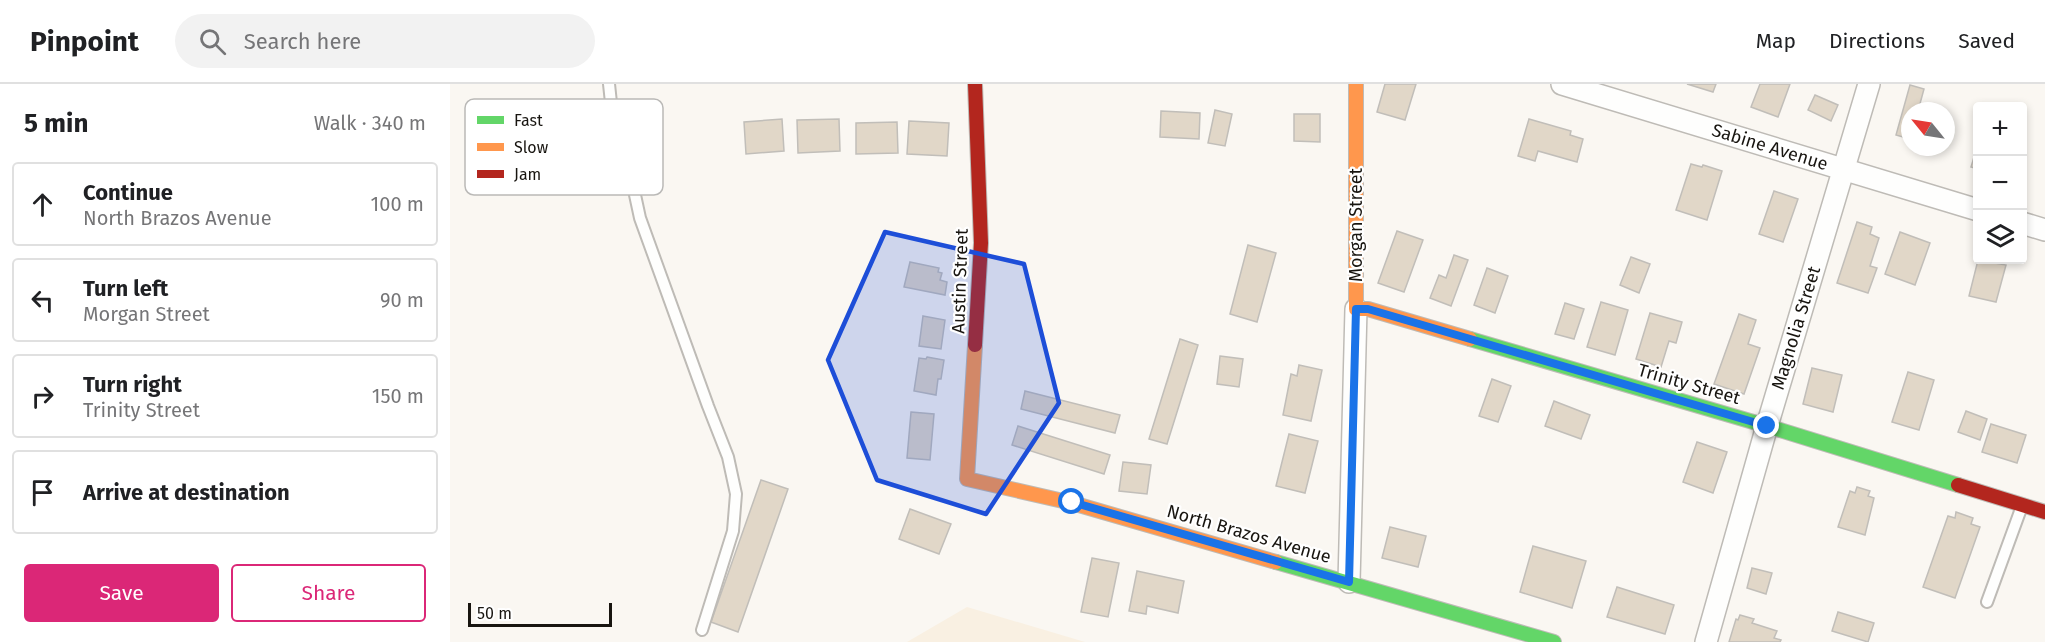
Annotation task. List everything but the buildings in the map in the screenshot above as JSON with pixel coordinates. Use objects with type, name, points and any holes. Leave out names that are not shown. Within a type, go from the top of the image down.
[{"type":"street","name":"Austin Street","points":[[968,479],[981,243],[975,84]]},
{"type":"street","name":"Morgan Street","points":[[1349,582],[1356,309],[1356,84]]},
{"type":"street","name":"Sabine Avenue","points":[[1562,84],[1973,209]]},
{"type":"street","name":"Magnolia Street","points":[[1706,642],[1767,426],[1869,84]]},
{"type":"street","points":[[2027,225],[2045,230]]},
{"type":"street","name":"Trinity Street","points":[[1356,309],[1368,309],[1767,426],[2045,512]]},
{"type":"street","name":"North Brazos Avenue","points":[[968,479],[1072,502],[1554,642]]},
{"type":"lane","points":[[609,84],[611,99]]},
{"type":"lane","points":[[635,195],[640,218],[728,457],[736,494],[733,531],[702,630]]},
{"type":"lane","points":[[1988,602],[2023,505]]},
{"type":"highlighted area","points":[[885,232],[1024,264],[1059,403],[986,514],[877,480],[828,360]]},
{"type":"shaded area","points":[[967,607],[1085,642],[907,642]]},
{"type":"traffic: fast","points":[[1470,339],[1958,485]]},
{"type":"traffic: fast","points":[[1276,562],[1554,642]]},
{"type":"traffic: slow","points":[[1356,84],[1356,309],[1368,309],[1470,339]]},
{"type":"traffic: slow","points":[[975,345],[967,479],[1072,503],[1276,562]]},
{"type":"traffic: jam","points":[[975,84],[981,243],[975,345]]},
{"type":"traffic: jam","points":[[1958,485],[2045,512]]},
{"type":"route","points":[[1072,502],[1349,582],[1356,309],[1368,309],[1767,426]]}]
